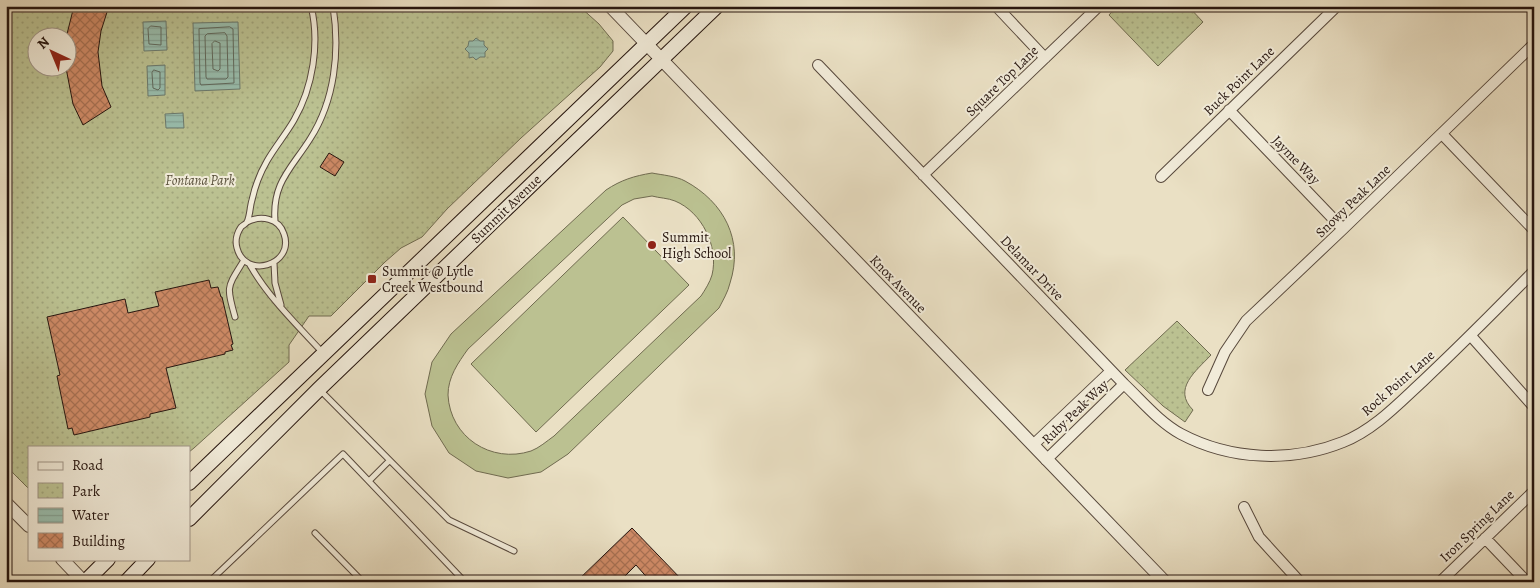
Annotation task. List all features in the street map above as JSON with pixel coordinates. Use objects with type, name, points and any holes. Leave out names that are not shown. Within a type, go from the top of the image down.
[{"type":"main road","name":"Summit Avenue","points":[[190,481],[686,6]]},
{"type":"main road","name":"Summit Avenue","points":[[190,518],[319,389],[717,6]]},
{"type":"main road","points":[[84,582],[107,560]]},
{"type":"main road","points":[[126,582],[147,560]]},
{"type":"street","name":"Knox Avenue","points":[[610,6],[1165,582]]},
{"type":"street","points":[[996,6],[1045,58]]},
{"type":"street","name":"Square Top Lane","points":[[923,175],[1099,6]]},
{"type":"street","name":"Buck Point Lane","points":[[1160,176],[1337,6]]},
{"type":"street","name":"Snowy Peak Lane","points":[[1208,390],[1226,352],[1246,321],[1344,229],[1534,44]]},
{"type":"street","name":"Delamar Drive","points":[[818,65],[1111,371],[1158,417],[1180,433],[1204,444],[1249,455]]},
{"type":"street","name":"Jayme Way","points":[[1229,110],[1344,229]]},
{"type":"street","points":[[1442,134],[1534,230]]},
{"type":"street","name":"Rock Point Lane","points":[[1249,455],[1293,456],[1343,442],[1364,430],[1392,410],[1471,336],[1534,271]]},
{"type":"street","points":[[1471,336],[1534,406]]},
{"type":"street","name":"Ruby Peak Way","points":[[1033,446],[1111,371]]},
{"type":"street","name":"Ruby Peak Way","points":[[1046,460],[1124,384]]},
{"type":"street","name":"Iron Spring Lane","points":[[1440,582],[1534,491]]},
{"type":"street","points":[[6,503],[28,525]]},
{"type":"street","points":[[1244,507],[1259,537],[1300,582]]},
{"type":"street","points":[[1485,538],[1527,582]]},
{"type":"street","points":[[63,560],[84,582]]},
{"type":"lane","points":[[247,222],[259,176],[272,151],[295,118],[302,104],[311,74],[314,33],[311,6]]},
{"type":"lane","points":[[274,222],[274,206],[278,189],[287,172],[310,139],[325,108],[335,70],[337,54],[334,6]]},
{"type":"lane","points":[[250,265],[258,267],[274,263],[280,258],[286,242],[281,227],[261,217],[247,222],[241,228],[237,235],[236,244],[238,252],[250,265],[258,280],[324,354]]},
{"type":"lane","points":[[235,317],[228,293],[229,285],[244,260]]},
{"type":"lane","points":[[274,263],[275,283],[281,306]]},
{"type":"lane","points":[[319,389],[449,520],[514,551]]},
{"type":"lane","points":[[209,582],[342,454],[465,582]]},
{"type":"lane","points":[[369,481],[389,461]]},
{"type":"lane","points":[[315,533],[363,582]]},
{"type":"green space","name":"Fontana Park","points":[[6,6],[579,6],[599,24],[613,41],[613,51],[600,67],[521,138],[447,209],[422,237],[401,248],[331,316],[309,316],[289,345],[289,362],[190,451],[190,446],[28,446],[28,488],[6,466]]},
{"type":"green space","points":[[1117,6],[1188,6],[1203,22],[1158,66],[1109,15]]},
{"type":"green space","points":[[652,173],[677,178],[699,190],[720,211],[727,224],[732,237],[734,267],[728,290],[719,308],[568,454],[541,472],[508,478],[476,471],[449,453],[432,426],[425,394],[432,362],[451,334],[606,190],[622,181]],"holes":[[[652,196],[672,200],[685,206],[693,213],[706,232],[713,253],[714,264],[711,278],[701,296],[554,436],[540,446],[531,451],[501,454],[475,444],[456,423],[450,410],[448,395],[452,376],[468,349],[622,205],[634,199]]]},
{"type":"green space","points":[[623,217],[689,285],[536,432],[471,364]]},
{"type":"green space","points":[[1177,321],[1211,355],[1188,381],[1185,395],[1187,402],[1193,410],[1185,422],[1163,406],[1125,370]]},
{"type":"water","points":[[166,21],[167,50],[144,51],[143,22]]},
{"type":"water","points":[[238,22],[240,89],[195,91],[193,23]]},
{"type":"water","points":[[476,38],[484,41],[484,45],[488,49],[485,52],[485,57],[480,57],[476,60],[473,57],[469,58],[469,53],[465,49],[469,41],[473,41]]},
{"type":"water","points":[[165,65],[165,95],[148,96],[147,66]]},
{"type":"water","points":[[183,113],[184,128],[166,128],[165,114]]},
{"type":"building","points":[[74,6],[103,6],[108,9],[101,31],[98,52],[102,86],[111,107],[83,125],[73,104],[68,78],[78,78],[78,28],[68,28]]},
{"type":"building","points":[[329,153],[344,162],[335,176],[320,167]]},
{"type":"building","points":[[209,280],[211,288],[218,287],[222,297],[233,350],[225,352],[225,354],[166,368],[176,408],[150,414],[150,417],[74,435],[72,428],[68,429],[57,376],[60,375],[47,317],[125,299],[128,313],[159,306],[155,292]]},
{"type":"building","points":[[632,528],[684,582],[651,582],[636,565],[619,582],[576,582]]},
{"type":"place","name":"Summit High School","points":[[652,245]]},
{"type":"place","name":"Summit @ Lytle Creek Westbound","points":[[372,279]]}]
